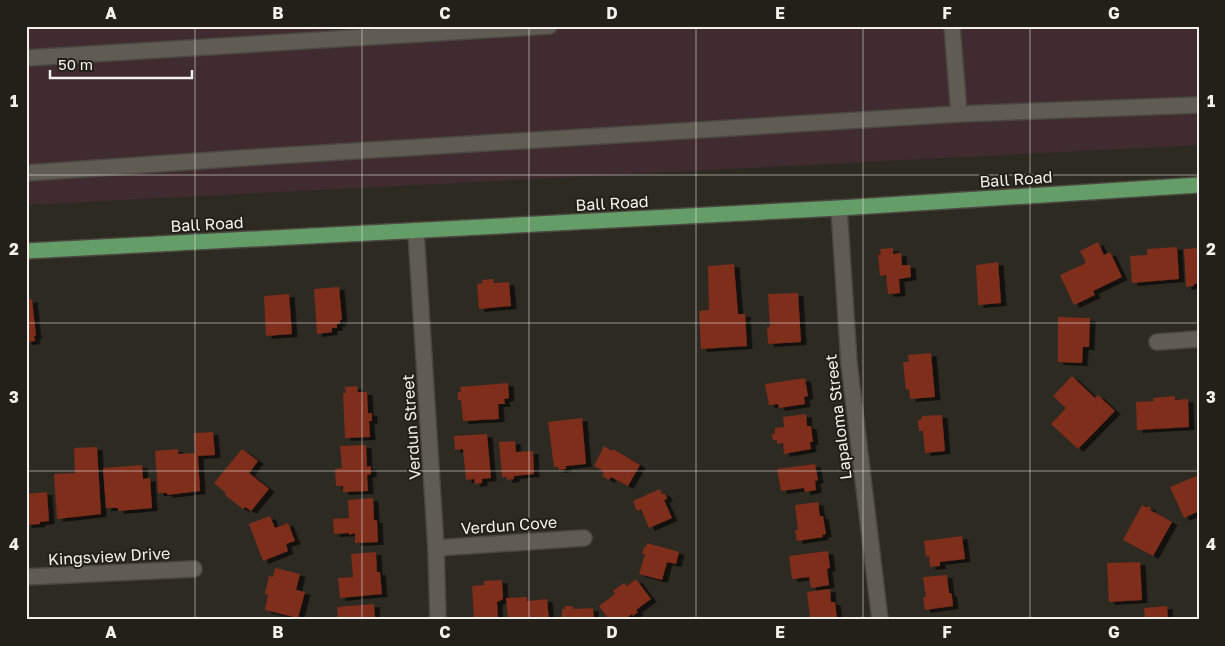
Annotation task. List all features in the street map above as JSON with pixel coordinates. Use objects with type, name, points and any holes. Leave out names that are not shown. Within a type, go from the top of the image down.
[{"type":"main road","name":"Ball Road","points":[[26,251],[416,232],[1199,185]]},
{"type":"street","points":[[26,58],[549,26]]},
{"type":"street","points":[[952,26],[960,114]]},
{"type":"street","points":[[26,173],[960,114],[1199,105]]},
{"type":"street","name":"Lapaloma Street","points":[[839,208],[849,362],[880,620]]},
{"type":"street","name":"Verdun Street","points":[[416,232],[436,548],[438,620]]},
{"type":"street","points":[[1157,342],[1199,339]]},
{"type":"street","name":"Verdun Cove","points":[[436,548],[584,538]]},
{"type":"street","name":"Kingsview Drive","points":[[26,578],[194,569]]},
{"type":"shaded area","points":[[26,26],[1199,26],[1199,145],[26,205]]},
{"type":"building","points":[[1098,242],[1104,255],[1110,252],[1122,277],[1093,291],[1095,295],[1074,305],[1060,275],[1084,264],[1086,262],[1080,251]]},
{"type":"building","points":[[1177,247],[1179,279],[1132,283],[1130,256],[1147,255],[1147,249]]},
{"type":"building","points":[[893,248],[893,254],[901,253],[902,265],[910,265],[911,277],[899,279],[900,293],[888,294],[886,275],[880,276],[878,255],[881,254],[880,249]]},
{"type":"building","points":[[1199,248],[1199,284],[1186,287],[1184,249]]},
{"type":"building","points":[[998,262],[1001,303],[978,305],[976,265]]},
{"type":"building","points":[[734,264],[738,314],[745,314],[747,346],[701,349],[699,311],[709,310],[708,266]]},
{"type":"building","points":[[493,279],[494,283],[509,282],[511,306],[479,309],[477,284],[483,283],[482,280]]},
{"type":"building","points":[[339,287],[342,320],[340,320],[340,324],[337,324],[337,328],[332,328],[332,332],[317,334],[314,289]]},
{"type":"building","points":[[798,293],[801,342],[768,344],[767,327],[770,327],[768,294]]},
{"type":"building","points":[[289,294],[292,334],[266,336],[264,296]]},
{"type":"building","points":[[32,299],[36,336],[34,336],[35,341],[26,342],[26,300]]},
{"type":"building","points":[[1058,317],[1090,318],[1089,347],[1083,347],[1082,363],[1058,362]]},
{"type":"building","points":[[931,353],[935,397],[910,399],[909,389],[906,390],[903,362],[909,362],[908,355]]},
{"type":"building","points":[[1072,376],[1095,398],[1098,395],[1115,411],[1078,449],[1051,424],[1066,408],[1053,396]]},
{"type":"building","points":[[805,378],[808,396],[804,397],[805,404],[779,408],[778,404],[769,405],[765,384]]},
{"type":"building","points":[[508,383],[509,398],[504,399],[505,404],[498,404],[499,419],[463,421],[461,400],[458,400],[458,392],[461,392],[460,387]]},
{"type":"building","points":[[357,386],[358,392],[367,392],[368,413],[372,413],[372,421],[369,421],[370,437],[345,438],[343,393],[346,393],[345,387]]},
{"type":"building","points":[[1175,396],[1175,400],[1188,399],[1189,427],[1137,430],[1136,402],[1154,401],[1153,398]]},
{"type":"building","points":[[806,414],[807,426],[811,426],[813,442],[810,442],[811,449],[784,454],[783,443],[777,444],[777,440],[773,440],[772,434],[775,433],[775,428],[784,427],[783,417]]},
{"type":"building","points":[[942,415],[945,451],[925,453],[923,431],[919,431],[918,420],[922,419],[922,416]]},
{"type":"building","points":[[582,418],[586,464],[566,466],[566,469],[559,470],[558,467],[554,467],[548,422]]},
{"type":"building","points":[[213,432],[215,455],[198,456],[200,491],[167,495],[167,493],[158,493],[155,451],[178,449],[178,454],[195,453],[194,433]]},
{"type":"building","points":[[487,434],[491,478],[482,479],[482,483],[475,484],[474,479],[466,480],[463,449],[455,450],[454,436]]},
{"type":"building","points":[[515,441],[516,452],[533,451],[534,474],[514,476],[514,479],[507,480],[507,477],[502,477],[499,442]]},
{"type":"building","points":[[366,445],[367,467],[371,466],[371,474],[367,475],[368,491],[343,492],[343,486],[336,486],[335,469],[342,468],[340,446]]},
{"type":"building","points":[[604,446],[612,451],[613,449],[640,465],[628,486],[611,477],[609,480],[602,476],[604,473],[602,470],[594,466]]},
{"type":"building","points":[[97,447],[101,514],[57,519],[54,474],[75,473],[74,448]]},
{"type":"building","points":[[242,449],[258,461],[249,473],[269,489],[251,511],[245,507],[243,509],[225,495],[226,493],[214,483]]},
{"type":"building","points":[[815,464],[818,480],[815,481],[816,490],[805,492],[804,488],[781,491],[777,469]]},
{"type":"building","points":[[142,465],[143,479],[150,478],[152,508],[118,511],[118,508],[106,508],[103,468]]},
{"type":"building","points":[[1199,475],[1199,511],[1184,518],[1170,487]]},
{"type":"building","points":[[660,489],[662,494],[665,493],[667,499],[664,500],[672,518],[649,528],[641,509],[637,511],[633,501]]},
{"type":"building","points":[[47,492],[49,521],[26,525],[26,494]]},
{"type":"building","points":[[373,498],[378,542],[355,543],[355,533],[349,535],[349,533],[334,534],[333,519],[349,518],[348,500]]},
{"type":"building","points":[[818,502],[826,534],[822,535],[823,537],[797,541],[795,530],[798,530],[795,505]]},
{"type":"building","points":[[1142,505],[1147,508],[1148,506],[1151,508],[1150,510],[1172,522],[1153,556],[1123,540]]},
{"type":"building","points":[[270,516],[275,528],[288,523],[295,541],[286,544],[288,551],[263,561],[249,524]]},
{"type":"building","points":[[962,536],[965,559],[940,562],[940,566],[930,567],[929,556],[926,557],[924,541]]},
{"type":"building","points":[[647,543],[679,552],[676,564],[667,562],[662,580],[639,574],[645,554],[642,554]]},
{"type":"building","points":[[828,551],[830,568],[827,569],[829,585],[811,588],[809,577],[792,579],[789,556]]},
{"type":"building","points":[[376,552],[377,572],[380,572],[382,594],[340,598],[338,578],[353,577],[351,554]]},
{"type":"building","points":[[1140,562],[1142,600],[1109,602],[1107,563]]},
{"type":"building","points":[[275,568],[300,574],[296,590],[305,592],[298,618],[265,610],[268,595],[265,594],[269,576],[273,577]]},
{"type":"building","points":[[947,575],[953,606],[925,610],[923,597],[926,597],[923,577]]},
{"type":"building","points":[[636,579],[651,599],[636,610],[638,612],[633,616],[632,614],[624,620],[609,620],[599,606],[615,594],[613,591],[624,583],[627,586]]},
{"type":"building","points":[[502,580],[503,599],[497,602],[498,620],[474,620],[472,586],[484,585],[484,581]]},
{"type":"building","points":[[830,589],[831,602],[835,602],[837,618],[807,620],[806,617],[810,617],[807,592]]},
{"type":"building","points":[[527,597],[527,601],[547,599],[549,620],[508,620],[506,598]]},
{"type":"building","points":[[374,604],[375,620],[338,620],[337,607]]},
{"type":"building","points":[[565,606],[573,606],[573,609],[593,608],[594,620],[562,620],[562,609],[565,609]]},
{"type":"building","points":[[1167,606],[1168,620],[1132,620],[1132,618],[1145,618],[1144,608]]}]
